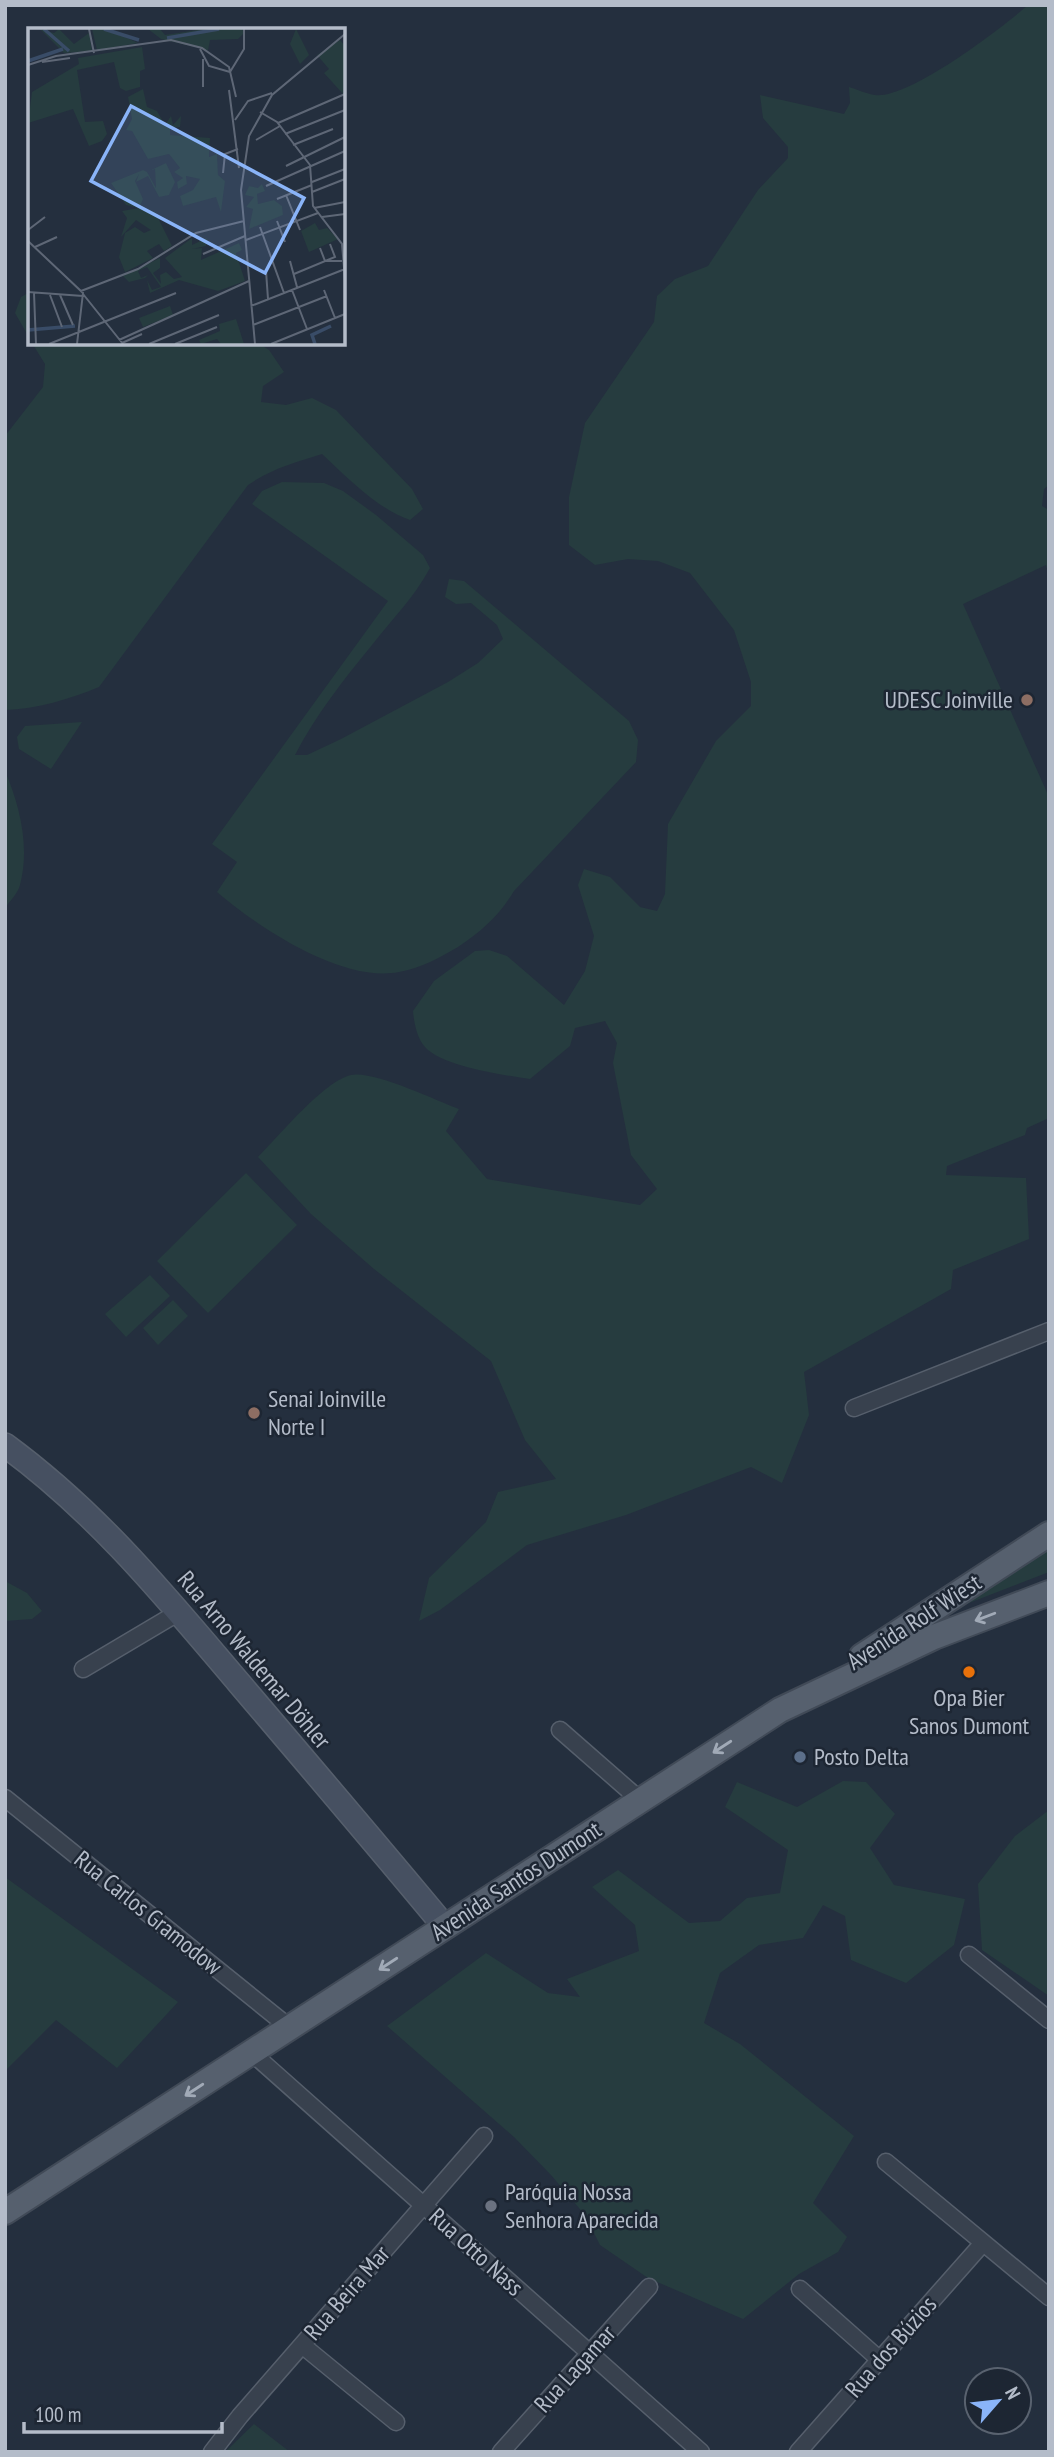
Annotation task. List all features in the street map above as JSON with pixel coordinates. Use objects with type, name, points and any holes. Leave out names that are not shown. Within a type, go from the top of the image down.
[{"type":"main road","name":"Rua Arno Waldemar Döhler","points":[[5,1446],[40,1470],[85,1510],[178,1612],[445,1927]]},
{"type":"main road","name":"Avenida Rolf Wiest","points":[[780,1710],[1049,1534]]},
{"type":"main road","name":"Avenida Santos Dumont","points":[[5,2212],[780,1710],[934,1637],[1049,1593]]},
{"type":"street","points":[[854,1408],[1049,1331]]},
{"type":"street","points":[[83,1670],[178,1612]]},
{"type":"street","points":[[560,1730],[640,1800]]},
{"type":"street","name":"Rua Carlos Gramodow","points":[[5,1797],[290,2028]]},
{"type":"street","points":[[969,1955],[1049,2020]]},
{"type":"street","name":"Rua Otto Nass","points":[[251,2052],[701,2452]]},
{"type":"street","name":"Rua Beira Mar","points":[[212,2452],[240,2416],[484,2136]]},
{"type":"street","points":[[887,2162],[1049,2297]]},
{"type":"street","name":"Rua dos Búzios","points":[[798,2452],[983,2243]]},
{"type":"street","name":"Rua Lagamar","points":[[501,2452],[649,2287]]},
{"type":"street","points":[[800,2289],[880,2360]]},
{"type":"street","points":[[302,2345],[396,2422]]},
{"type":"green space","points":[[1028,5],[1049,5],[1049,485],[1044,489],[1042,506],[1049,510],[1049,576],[1046,565],[963,604],[1049,797],[1049,1118],[1027,1128],[1025,1135],[947,1166],[946,1175],[1026,1178],[1029,1239],[953,1270],[951,1289],[804,1372],[809,1415],[782,1483],[751,1467],[626,1515],[527,1545],[440,1610],[419,1621],[429,1578],[486,1522],[498,1492],[556,1479],[525,1440],[491,1361],[374,1269],[311,1214],[258,1157],[302,1110],[328,1087],[351,1075],[361,1075],[389,1081],[459,1109],[446,1131],[487,1179],[640,1205],[657,1189],[631,1155],[613,1063],[617,1043],[605,1021],[575,1028],[570,1046],[530,1079],[474,1069],[434,1054],[420,1039],[413,1011],[434,981],[475,951],[489,950],[507,956],[564,1005],[585,971],[594,936],[578,885],[584,869],[610,877],[640,907],[657,911],[665,894],[668,824],[716,741],[751,706],[751,682],[734,630],[690,573],[658,561],[628,559],[595,565],[569,545],[569,497],[585,423],[654,322],[657,296],[675,279],[708,266],[758,190],[788,158],[788,147],[763,118],[760,95],[844,114],[850,103],[849,87],[875,95],[890,94],[909,86],[954,60]]},
{"type":"green space","points":[[28,293],[28,336],[15,313],[21,297]]},
{"type":"green space","points":[[33,345],[261,345],[269,350],[284,372],[263,386],[261,402],[286,405],[312,398],[336,410],[412,489],[423,509],[410,520],[398,515],[363,492],[322,454],[266,474],[248,485],[99,687],[53,703],[5,710],[5,436],[43,387],[45,364]]},
{"type":"green space","points":[[282,482],[324,483],[343,491],[423,555],[430,568],[410,599],[330,698],[295,755],[307,755],[341,739],[448,682],[478,663],[503,639],[497,625],[471,603],[456,604],[445,597],[449,579],[464,581],[629,721],[638,740],[636,762],[514,891],[489,922],[458,947],[430,962],[399,972],[377,973],[327,961],[278,936],[217,892],[237,862],[212,844],[388,601],[252,504],[262,491]]},
{"type":"green space","points":[[82,722],[51,769],[19,749],[17,737],[25,726]]},
{"type":"green space","points":[[5,771],[19,812],[24,856],[19,888],[5,908]]},
{"type":"green space","points":[[246,1173],[297,1225],[208,1313],[157,1261]]},
{"type":"green space","points":[[150,1275],[170,1296],[126,1337],[105,1314]]},
{"type":"green space","points":[[173,1300],[188,1316],[158,1345],[143,1328]]},
{"type":"green space","points":[[1049,1544],[1049,1572],[951,1610]]},
{"type":"green space","points":[[5,1581],[27,1593],[42,1611],[32,1619],[5,1621]]},
{"type":"green space","points":[[843,1781],[866,1782],[895,1814],[870,1848],[894,1885],[965,1899],[954,1945],[906,1983],[851,1960],[845,1916],[823,1905],[803,1938],[759,1945],[720,1973],[704,2023],[740,2044],[854,2136],[813,2203],[847,2237],[838,2252],[799,2274],[743,2319],[648,2278],[600,2245],[585,2215],[551,2175],[514,2137],[387,2026],[486,1953],[548,1993],[580,1997],[567,1979],[639,1951],[635,1925],[592,1887],[618,1870],[689,1923],[720,1921],[747,1898],[780,1893],[788,1850],[725,1807],[737,1782],[797,1807]]},
{"type":"green space","points":[[1049,1810],[1049,1996],[982,1950],[978,1884],[1015,1836]]},
{"type":"green space","points":[[5,1877],[178,2002],[117,2068],[56,2020],[5,2071]]},
{"type":"green space","points":[[254,2424],[290,2452],[225,2452]]},
{"type":"place","name":"UDESC Joinville","points":[[1027,700]]},
{"type":"place","name":"Senai Joinville Norte I","points":[[254,1413]]},
{"type":"place","name":"Opa Bier Sanos Dumont","points":[[969,1672]]},
{"type":"place","name":"Posto Delta","points":[[800,1757]]},
{"type":"place","name":"Paróquia Nossa Senhora Aparecida","points":[[491,2206]]}]
